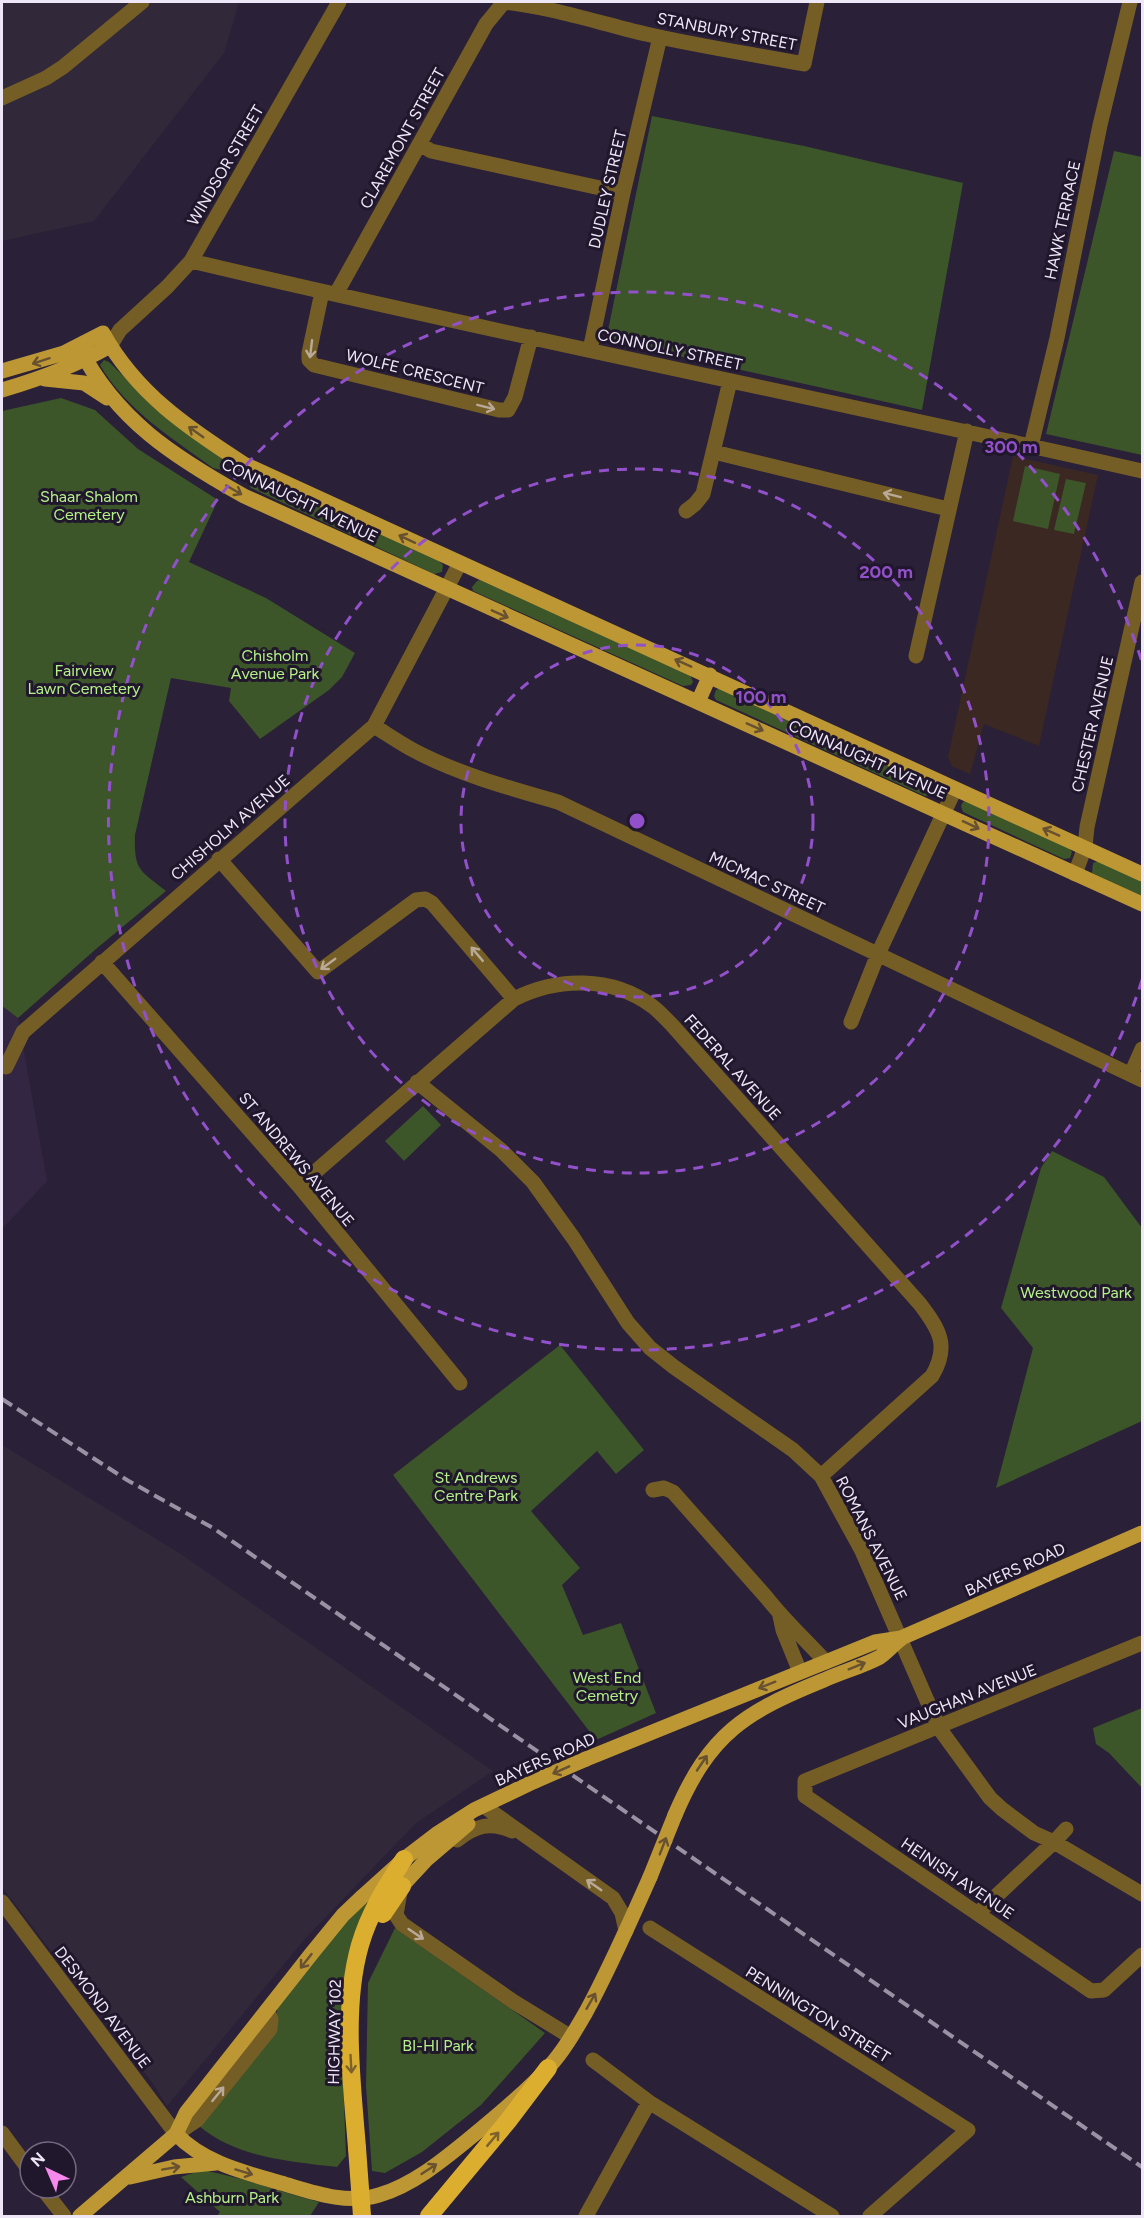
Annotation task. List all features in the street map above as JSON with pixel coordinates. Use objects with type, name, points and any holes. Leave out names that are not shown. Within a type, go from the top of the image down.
[{"type":"highway","name":"HIGHWAY 102","points":[[362,2217],[350,2040],[354,1974],[360,1945],[380,1897],[404,1859]]},
{"type":"highway","points":[[352,2005],[360,1966],[372,1934],[400,1893]]},
{"type":"highway","points":[[429,2217],[508,2121],[548,2068]]},
{"type":"main road","name":"WINDSOR STREET","points":[[2,390],[42,378],[107,340]]},
{"type":"main road","name":"CONNAUGHT AVENUE","points":[[107,340],[118,359],[155,401],[197,433],[244,464],[1143,874]]},
{"type":"main road","name":"WINDSOR STREET","points":[[2,371],[82,354]]},
{"type":"main road","name":"CONNAUGHT AVENUE","points":[[82,354],[119,407],[162,444],[200,471],[244,496],[1143,904]]},
{"type":"main road","points":[[42,378],[84,383],[119,407]]},
{"type":"main road","points":[[698,702],[710,675]]},
{"type":"main road","name":"BAYERS ROAD","points":[[85,2215],[176,2134],[186,2113],[343,1915],[404,1859],[474,1810],[485,1807],[535,1781],[586,1759],[874,1642],[901,1638],[1143,1533]]},
{"type":"main road","name":"BAYERS ROAD","points":[[216,2163],[326,2196],[351,2198],[378,2195],[412,2181],[444,2159],[548,2068],[571,2037],[600,1987],[650,1877],[675,1815],[701,1763],[724,1736],[742,1720],[773,1701],[880,1656],[901,1638]]},
{"type":"main road","points":[[400,1893],[433,1853],[478,1816],[485,1807]]},
{"type":"main road","points":[[176,2134],[192,2150],[216,2163]]},
{"type":"main road","points":[[127,2177],[174,2167],[216,2163]]},
{"type":"street","points":[[2,98],[46,78],[63,67],[142,2]]},
{"type":"street","name":"WINDSOR STREET","points":[[107,340],[167,287],[191,261],[339,2]]},
{"type":"street","name":"STANBURY STREET","points":[[504,2],[540,3],[571,16],[660,37],[804,64],[817,2]]},
{"type":"street","name":"CLAREMONT STREET","points":[[329,293],[420,144],[486,24],[504,2]]},
{"type":"street","name":"HAWK TERRACE","points":[[1031,446],[1059,328],[1100,125],[1130,2]]},
{"type":"street","name":"DUDLEY STREET","points":[[590,350],[623,194],[660,37]]},
{"type":"street","points":[[420,144],[431,151],[623,194]]},
{"type":"street","name":"CONNOLLY STREET","points":[[191,261],[1143,471]]},
{"type":"street","name":"WOLFE CRESCENT","points":[[329,293],[309,353],[309,360],[314,365],[499,410],[508,410],[515,397],[531,337]]},
{"type":"street","points":[[686,511],[703,494],[730,381]]},
{"type":"street","points":[[916,656],[967,431]]},
{"type":"street","points":[[714,452],[948,509]]},
{"type":"street","points":[[447,590],[460,563]]},
{"type":"street","name":"CHESTER AVENUE","points":[[1076,874],[1085,847],[1087,827],[1143,582]]},
{"type":"street","name":"CHISHOLM AVENUE","points":[[6,1066],[23,1032],[374,726],[447,590]]},
{"type":"street","name":"MICMAC STREET","points":[[374,726],[412,750],[436,761],[506,787],[558,802],[1137,1077]]},
{"type":"street","points":[[851,1022],[878,954],[955,789]]},
{"type":"street","points":[[219,860],[318,972],[416,900],[425,899],[432,903],[452,925],[514,999]]},
{"type":"street","name":"ST ANDREWS AVENUE","points":[[102,962],[298,1186],[460,1383]]},
{"type":"street","name":"FEDERAL AVENUE","points":[[298,1186],[514,999],[528,992],[558,984],[586,982],[621,989],[652,1006],[672,1025],[936,1324],[941,1351],[940,1360],[932,1376],[821,1476]]},
{"type":"street","points":[[1137,1077],[1143,1049]]},
{"type":"street","name":"ROMANS AVENUE","points":[[417,1083],[501,1150],[533,1182],[574,1239],[628,1323],[650,1348],[787,1445],[821,1476],[862,1551],[939,1728],[980,1787],[994,1802],[1034,1833],[1054,1842],[1143,1894]]},
{"type":"street","points":[[653,1490],[664,1488],[673,1492],[767,1598],[780,1616],[793,1626],[826,1662]]},
{"type":"street","points":[[780,1616],[783,1630],[800,1672]]},
{"type":"street","name":"VAUGHAN AVENUE","points":[[805,1781],[1143,1643]]},
{"type":"street","name":"HEINISH AVENUE","points":[[805,1781],[805,1796],[1091,1991],[1104,1990],[1143,1955]]},
{"type":"street","points":[[485,1807],[613,1898],[622,1912],[626,1930]]},
{"type":"street","points":[[531,1840],[495,1825],[481,1825],[470,1830],[400,1893],[396,1915],[402,1924],[514,2002],[571,2037]]},
{"type":"street","points":[[978,1913],[1066,1829]]},
{"type":"street","name":"DESMOND AVENUE","points":[[2,1902],[176,2134]]},
{"type":"street","name":"PENNINGTON STREET","points":[[650,1928],[968,2130],[870,2217]]},
{"type":"street","points":[[593,2060],[649,2102],[832,2217]]},
{"type":"street","points":[[586,2217],[649,2102]]},
{"type":"street","points":[[2,2133],[18,2155]]},
{"type":"street","points":[[51,2200],[64,2217]]},
{"type":"shaded area","points":[[2,2],[239,2],[224,53],[94,221],[2,241]]},
{"type":"shaded area","points":[[1013,456],[1098,475],[1039,746],[984,724],[970,774],[952,766],[948,757]]},
{"type":"shaded area","points":[[2,1006],[18,1018],[47,1181],[2,1229]]},
{"type":"shaded area","points":[[2,1445],[181,1554],[493,1771],[415,1824],[304,1940],[167,2106],[154,2085],[2,1887]]},
{"type":"green space","points":[[652,116],[804,146],[963,183],[922,410],[606,340]]},
{"type":"green space","points":[[1114,151],[1142,157],[1142,455],[1046,434]]},
{"type":"green space","points":[[104,360],[109,362],[161,413],[222,457],[226,462],[226,467],[222,470],[213,468],[136,409],[110,381],[100,365]]},
{"type":"green space","points":[[61,398],[95,410],[138,449],[218,500],[189,562],[266,598],[355,653],[342,677],[329,690],[260,739],[229,701],[231,688],[171,678],[135,835],[137,863],[144,873],[166,891],[18,1018],[2,1006],[2,411]]},
{"type":"green space","points":[[1025,466],[1060,474],[1048,529],[1013,521]]},
{"type":"green space","points":[[255,477],[439,561],[443,565],[442,572],[434,574],[251,488],[248,483],[250,478]]},
{"type":"green space","points":[[1066,479],[1086,483],[1074,534],[1054,530]]},
{"type":"green space","points":[[480,580],[690,674],[693,682],[691,685],[683,686],[473,591],[472,587]]},
{"type":"green space","points":[[721,688],[935,786],[930,796],[925,796],[716,700],[714,696],[716,690]]},
{"type":"green space","points":[[968,800],[1069,847],[1072,852],[1070,858],[1064,859],[963,812],[961,806]]},
{"type":"green space","points":[[1098,861],[1142,882],[1142,896],[1092,873],[1093,863]]},
{"type":"green space","points":[[423,1106],[441,1125],[404,1161],[385,1141]]},
{"type":"green space","name":"Westwood Park","points":[[1052,1151],[1104,1177],[1142,1228],[1142,1421],[996,1488],[1033,1348],[1001,1308],[1041,1168]]},
{"type":"green space","name":"St Andrews Centre Park","points":[[560,1345],[644,1450],[616,1474],[597,1451],[531,1511],[580,1568],[562,1585],[583,1635],[621,1623],[656,1713],[596,1740],[393,1475]]},
{"type":"green space","points":[[1142,1708],[1142,1788],[1109,1753],[1096,1744],[1093,1728]]},
{"type":"green space","points":[[372,1897],[342,2050],[346,2156],[337,2167],[301,2163],[247,2151],[214,2137],[199,2126],[276,2029],[277,2009],[350,1916]]},
{"type":"green space","name":"BI-HI Park","points":[[395,1928],[545,2033],[481,2105],[422,2152],[385,2173],[372,2171],[366,2086],[368,1983]]},
{"type":"green space","name":"Ashburn Park","points":[[202,2170],[319,2202],[310,2216],[217,2216],[220,2212],[181,2177]]},
{"type":"railway","points":[[2,1399],[127,1480],[213,1528],[1142,2167]]},
{"type":"park label","name":"Shaar Shalom Cemetery","points":[[89,505]]},
{"type":"park label","name":"Chisholm Avenue Park","points":[[275,664]]},
{"type":"park label","name":"Fairview Lawn Cemetery","points":[[84,679]]},
{"type":"park label","name":"West End Cemetry","points":[[607,1686]]}]
